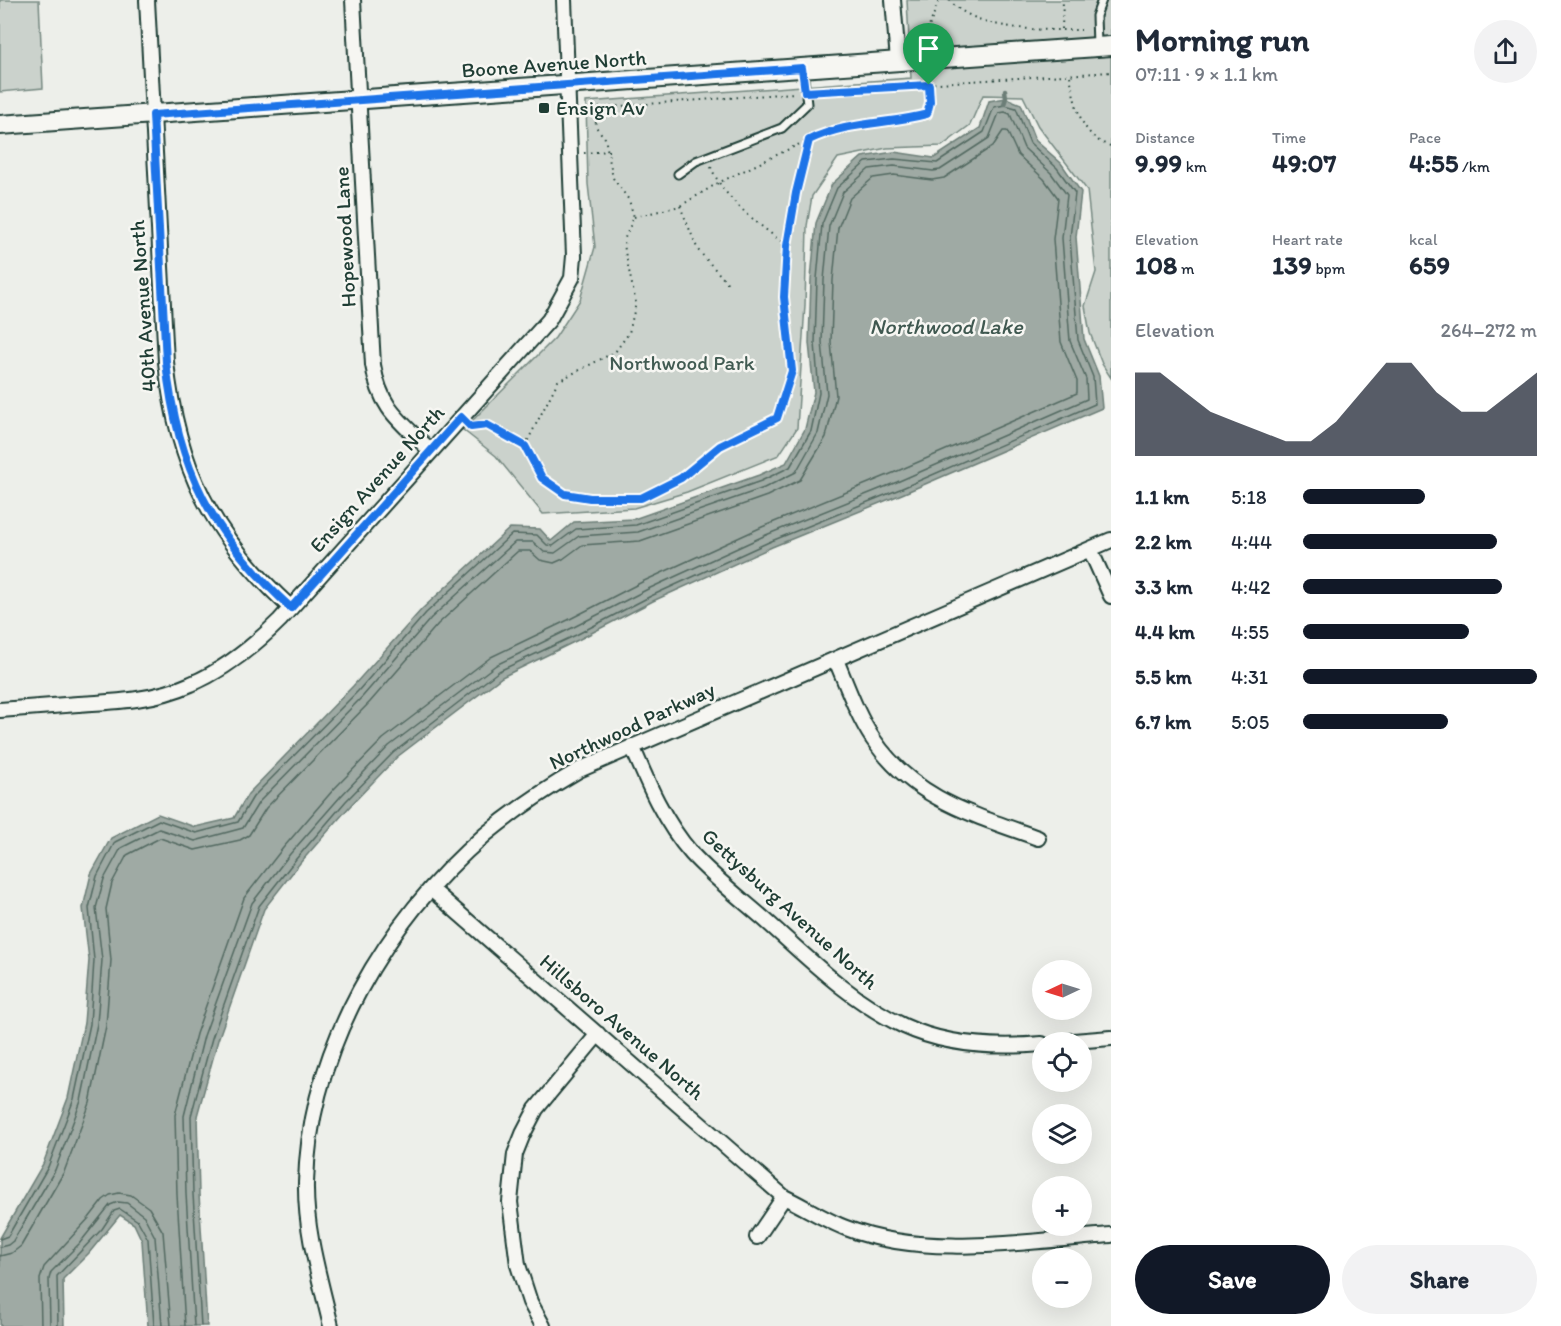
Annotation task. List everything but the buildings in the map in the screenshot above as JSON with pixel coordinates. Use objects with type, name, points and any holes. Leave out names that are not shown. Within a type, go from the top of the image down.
[{"type":"street","name":"40th Avenue North","points":[[147,0],[170,402],[181,446],[198,489],[218,526],[244,561],[291,608]]},
{"type":"street","name":"Hopewood Lane","points":[[353,0],[373,365],[377,385],[386,406],[430,450]]},
{"type":"street","name":"Ensign Avenue North","points":[[0,710],[116,702],[154,696],[190,685],[224,667],[254,646],[291,608],[430,450],[549,320],[572,278],[574,231],[564,0]]},
{"type":"street","points":[[893,0],[898,61]]},
{"type":"street","name":"Boone Avenue North","points":[[0,125],[1104,47]]},
{"type":"street","name":"Northwood Parkway","points":[[331,1326],[316,1265],[307,1206],[308,1145],[314,1107],[326,1068],[347,1015],[406,917],[431,889],[485,835],[531,799],[579,770],[1111,540]]},
{"type":"street","points":[[1090,549],[1111,596]]},
{"type":"street","points":[[836,660],[858,712],[873,739],[912,783],[937,799],[965,812],[1038,838]]},
{"type":"street","name":"Gettysburg Avenue North","points":[[632,746],[657,802],[692,854],[843,988],[873,1010],[905,1027],[941,1038],[977,1045],[1032,1045]]},
{"type":"street","name":"Hillsboro Avenue North","points":[[431,889],[784,1197],[847,1228],[895,1241],[937,1246],[966,1246],[1111,1235]]},
{"type":"street","points":[[543,1326],[530,1302],[518,1265],[510,1202],[515,1154],[536,1109],[598,1034]]},
{"type":"street","points":[[1092,1040],[1111,1038]]},
{"type":"street","points":[[757,1237],[784,1197]]},
{"type":"lane","points":[[1102,0],[1096,16],[1104,47]]},
{"type":"lane","points":[[678,174],[696,161],[782,128],[807,104],[802,68]]},
{"type":"path","points":[[949,0],[965,13],[978,19],[1017,28],[1074,30]]},
{"type":"path","points":[[1062,29],[1063,0]]},
{"type":"path","points":[[568,111],[595,107],[1111,72]]},
{"type":"path","points":[[1070,75],[1083,123],[1090,135],[1102,144],[1111,146]]},
{"type":"path","points":[[634,217],[680,206],[718,183],[830,130],[863,123],[902,120],[927,114],[930,102],[929,85]]},
{"type":"path","points":[[525,446],[558,381],[615,352],[629,333],[636,303],[624,240],[634,217],[628,200],[613,178],[606,138],[596,127],[595,107]]},
{"type":"path","points":[[461,417],[471,427],[487,425],[525,446],[542,478],[565,494],[590,498],[641,498],[681,478],[720,446],[777,418],[792,371],[784,297],[787,246],[796,193],[809,140]]},
{"type":"path","points":[[570,153],[609,152]]},
{"type":"path","points":[[707,157],[718,183],[753,218],[787,246]]},
{"type":"path","points":[[680,206],[699,250],[730,286]]},
{"type":"green space","points":[[0,0],[39,0],[43,88],[0,92]]},
{"type":"green space","name":"Northwood Park","points":[[907,0],[1111,0],[1111,378],[1102,364],[1090,333],[1085,306],[1096,272],[1087,190],[1038,126],[1023,96],[983,95],[970,125],[942,146],[887,148],[838,158],[812,196],[807,226],[805,305],[797,428],[779,455],[687,492],[634,508],[543,514],[496,456],[463,430],[555,338],[580,300],[595,247],[588,184],[586,102],[911,78]]},
{"type":"water","name":"Northwood Lake","points":[[1006,98],[1021,104],[1035,140],[1061,163],[1081,192],[1076,237],[1084,339],[1099,376],[1102,408],[772,547],[653,601],[502,677],[397,757],[300,863],[264,909],[218,1040],[197,1116],[207,1326],[148,1326],[142,1241],[134,1224],[120,1215],[89,1253],[63,1279],[64,1326],[0,1326],[0,1238],[43,1164],[68,1098],[84,1023],[89,960],[83,908],[91,874],[111,838],[158,814],[195,827],[234,818],[248,794],[353,686],[422,609],[510,528],[540,529],[551,541],[574,522],[634,519],[759,475],[786,463],[805,429],[814,392],[809,343],[811,279],[816,223],[832,184],[862,157],[894,152],[934,158],[980,128],[989,101]]},
{"type":"waterway","points":[[1004,104],[1005,90]]},
{"type":"place","name":"Ensign Av","points":[[544,108]]},
{"type":"route","points":[[802,68],[805,92],[929,85],[930,102],[927,114],[902,120],[863,123],[830,130],[809,140],[796,193],[787,246],[784,297],[792,371],[777,418],[720,446],[681,478],[641,498],[590,498],[565,494],[542,478],[525,446],[487,425],[471,427],[461,417],[291,608],[244,561],[218,526],[198,489],[181,446],[170,402],[153,115],[802,68]]}]
